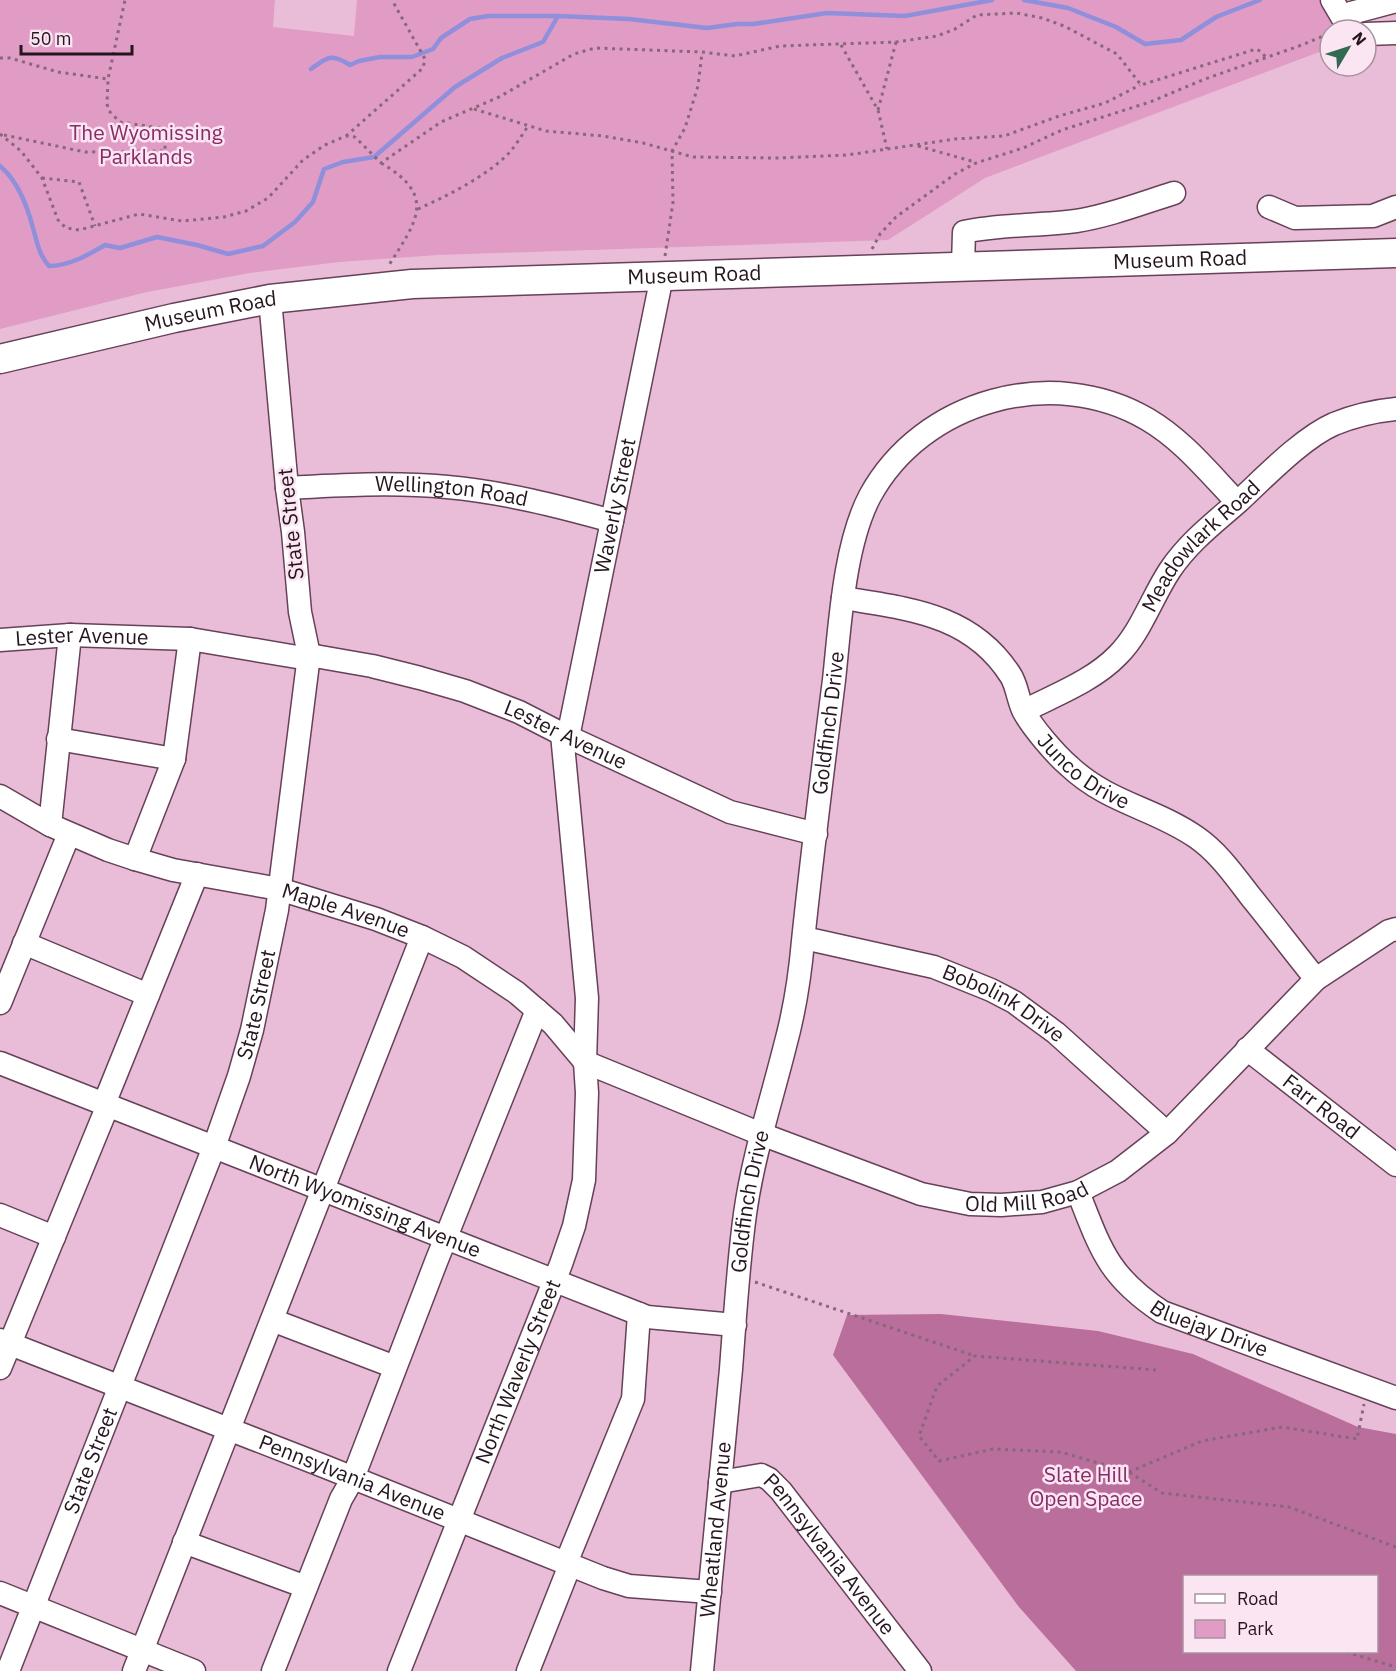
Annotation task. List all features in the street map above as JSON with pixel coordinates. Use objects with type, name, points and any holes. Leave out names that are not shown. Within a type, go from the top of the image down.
[{"type":"main road","name":"Museum Road","points":[[0,359],[174,318],[270,299],[412,284],[1396,253]]},
{"type":"street","points":[[1340,13],[1351,13],[1396,1]]},
{"type":"street","points":[[1378,34],[1396,33]]},
{"type":"street","points":[[963,266],[964,232],[981,228],[1077,221],[1115,212],[1174,193]]},
{"type":"street","points":[[1269,207],[1296,218],[1373,216],[1396,207]]},
{"type":"street","name":"Waverly Street","points":[[585,1062],[586,998],[565,736],[662,276]]},
{"type":"street","name":"State Street","points":[[8,1671],[214,1147],[239,1076],[268,957],[309,657],[300,612],[270,299]]},
{"type":"street","name":"Goldfinch Drive","points":[[729,1388],[745,1213],[761,1134],[788,1034],[804,938],[843,598],[856,530],[869,497],[890,466],[915,440],[943,421],[979,404],[997,399],[1032,394],[1079,394],[1128,409],[1171,435],[1237,502]]},
{"type":"street","name":"Meadowlark Road","points":[[1024,711],[1096,673],[1118,656],[1134,635],[1153,597],[1181,556],[1204,530],[1294,452],[1333,425],[1375,411],[1396,409]]},
{"type":"street","name":"Wellington Road","points":[[287,488],[367,484],[447,487],[504,495],[612,521]]},
{"type":"street","name":"Junco Drive","points":[[843,598],[935,616],[968,632],[998,659],[1011,677],[1024,711],[1056,754],[1084,780],[1116,799],[1184,829],[1212,850],[1316,979]]},
{"type":"street","points":[[0,1003],[24,943],[59,830],[58,739],[70,634]]},
{"type":"street","name":"Lester Avenue","points":[[0,640],[70,634],[190,639],[391,671],[465,691],[519,712],[565,736],[730,812],[816,834]]},
{"type":"street","points":[[135,859],[174,759],[190,639]]},
{"type":"street","points":[[58,739],[174,759]]},
{"type":"street","name":"Maple Avenue","points":[[0,796],[59,830],[135,859],[173,870],[279,889],[376,919],[422,937],[463,957],[537,1010],[553,1024],[585,1062]]},
{"type":"street","points":[[0,1368],[5,1342],[54,1237],[197,874]]},
{"type":"street","name":"Old Mill Road","points":[[585,1062],[761,1134],[921,1194],[970,1204],[1001,1205],[1042,1202],[1078,1192],[1118,1171],[1167,1133],[1316,979],[1389,931],[1396,929]]},
{"type":"street","points":[[138,1661],[422,937]]},
{"type":"street","name":"Bobolink Drive","points":[[804,938],[934,967],[991,990],[1028,1011],[1056,1033],[1167,1133]]},
{"type":"street","points":[[24,943],[148,995]]},
{"type":"street","points":[[273,1671],[341,1500],[353,1478],[537,1010]]},
{"type":"street","name":"Farr Road","points":[[1247,1049],[1396,1165]]},
{"type":"street","name":"North Waverly Street","points":[[399,1671],[554,1282],[574,1226],[584,1180],[587,1138],[585,1062]]},
{"type":"street","name":"North Wyomissing Avenue","points":[[0,1063],[639,1314],[664,1319],[735,1325]]},
{"type":"street","name":"Bluejay Drive","points":[[1078,1192],[1102,1253],[1138,1296],[1154,1307],[1174,1318],[1396,1398]]},
{"type":"street","points":[[0,1215],[54,1237]]},
{"type":"street","points":[[528,1671],[633,1399],[639,1314]]},
{"type":"street","points":[[272,1320],[395,1367]]},
{"type":"street","name":"Pennsylvania Avenue","points":[[5,1342],[629,1586],[710,1592]]},
{"type":"street","name":"Wheatland Avenue","points":[[702,1671],[729,1388]]},
{"type":"street","name":"Pennsylvania Avenue","points":[[720,1482],[761,1475],[769,1479],[781,1491],[920,1671]]},
{"type":"street","points":[[184,1542],[306,1587]]},
{"type":"street","points":[[0,1593],[32,1606],[138,1661],[194,1671]]},
{"type":"path","points":[[1,134],[85,152],[165,151],[165,136],[160,128],[120,122],[109,111],[106,98],[108,79],[125,0]]},
{"type":"path","points":[[1,134],[21,151],[42,178],[51,206],[58,220],[66,228],[79,230],[139,214],[182,220],[224,217],[246,211],[267,198],[303,160],[325,145],[346,136],[423,68],[425,59],[392,0]]},
{"type":"path","points":[[381,163],[441,122],[499,97],[574,54],[595,48],[702,52],[735,56],[780,46],[896,42],[937,36],[955,29],[977,15],[1016,13],[1053,22],[1117,54],[1141,85]]},
{"type":"path","points":[[862,269],[880,234],[896,217],[955,174],[976,163],[1023,148],[1062,130],[1150,102],[1321,37],[1340,13]]},
{"type":"path","points":[[878,110],[896,42]]},
{"type":"path","points":[[840,44],[878,110],[887,149]]},
{"type":"path","points":[[472,109],[546,131],[603,136],[643,143],[693,157],[778,158],[847,155],[955,139],[1004,136],[1059,116],[1105,103],[1141,85],[1256,49],[1266,58]]},
{"type":"path","points":[[662,276],[673,202],[672,151],[685,128],[698,86],[702,52]]},
{"type":"path","points":[[0,58],[10,58],[67,74],[108,79]]},
{"type":"path","points":[[418,208],[476,179],[508,153],[528,126]]},
{"type":"path","points":[[346,136],[355,137],[381,163],[402,178],[417,202],[415,222],[372,288]]},
{"type":"path","points":[[916,145],[976,163]]},
{"type":"path","points":[[42,178],[79,182],[95,226]]},
{"type":"path","points":[[739,1278],[975,1356],[1156,1370]]},
{"type":"path","points":[[975,1356],[937,1386],[919,1436],[939,1461],[993,1449],[1062,1452],[1129,1472],[1162,1493],[1289,1508],[1396,1547]]},
{"type":"path","points":[[1129,1472],[1203,1441],[1282,1427],[1357,1439],[1367,1389]]},
{"type":"path","points":[[1349,1653],[1396,1667]]},
{"type":"green space","name":"The Wyomissing Parklands","points":[[0,0],[275,0],[273,27],[354,36],[357,0],[1348,0],[1345,18],[1318,18],[1318,53],[985,178],[888,240],[438,255],[339,262],[250,273],[147,292],[0,329]]},
{"type":"green space","name":"Slate Hill Open Space","points":[[941,1314],[1098,1331],[1193,1354],[1358,1427],[1396,1434],[1396,1671],[1076,1671],[1019,1607],[833,1355],[847,1315]]},
{"type":"waterway","points":[[0,166],[12,179],[21,194],[39,248],[49,266],[71,262],[105,245],[120,248],[157,237],[228,254],[263,246],[295,222],[313,202],[324,169],[343,162],[374,157],[455,87],[502,58],[543,42],[558,16],[629,19],[707,28],[827,13],[905,16],[992,0]]},
{"type":"waterway","points":[[1024,0],[1068,8],[1116,27],[1145,44],[1181,40],[1216,17],[1260,0]]},
{"type":"waterway","points":[[311,69],[330,58],[350,65],[380,57],[412,57],[433,49],[441,38],[470,19],[488,16],[558,16]]}]
